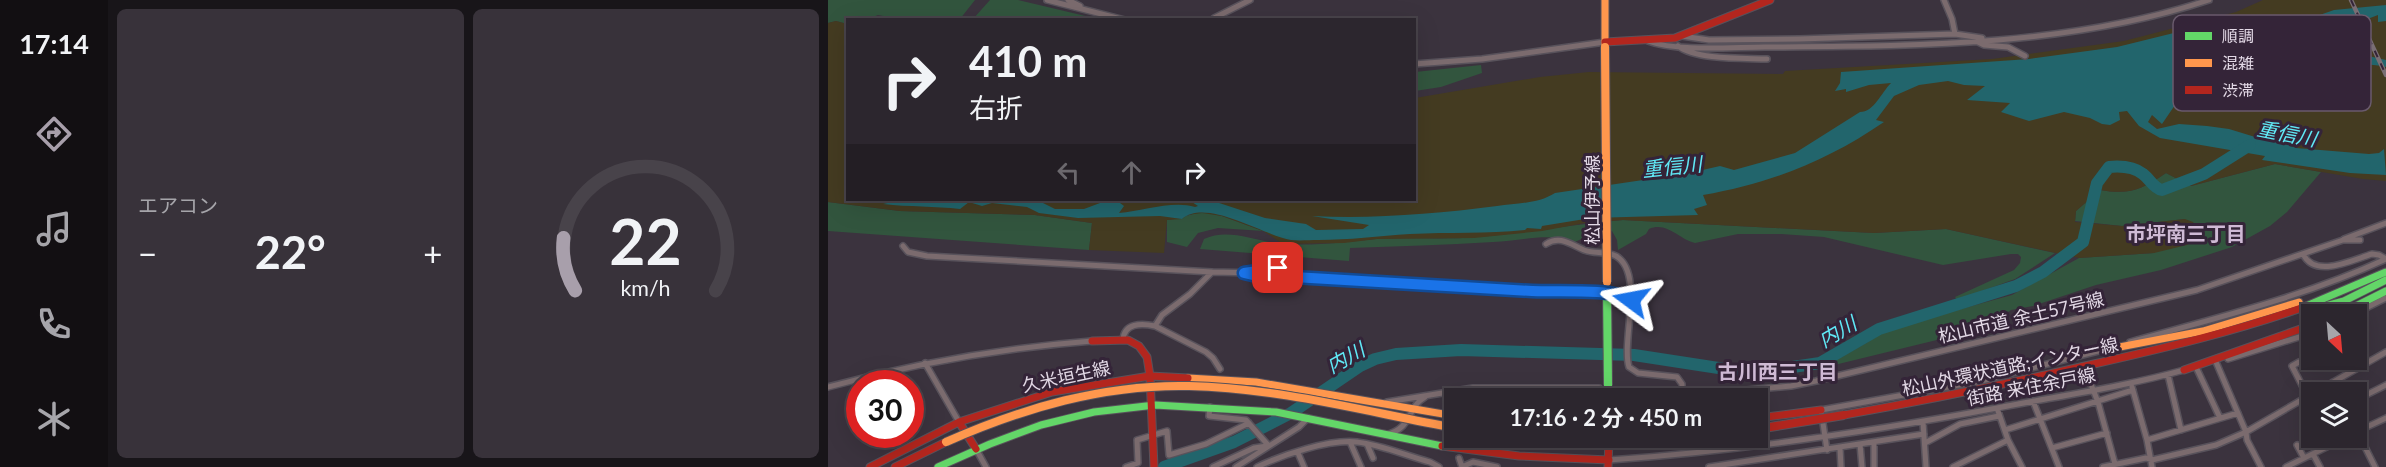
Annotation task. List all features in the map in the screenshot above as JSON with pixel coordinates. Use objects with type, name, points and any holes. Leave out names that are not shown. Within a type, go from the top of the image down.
[{"type":"main road","name":"松山伊予線","points":[[1605,0],[1608,388]]},
{"type":"main road","points":[[1605,45],[1680,36],[1770,0]]},
{"type":"main road","points":[[2104,350],[2158,342],[2207,330],[2333,291],[2386,270]]},
{"type":"main road","name":"松山外環状道路;インター線","points":[[2266,320],[2335,295],[2386,270]]},
{"type":"main road","name":"松山外環状道路;インター線","points":[[1768,427],[1984,390],[2186,343],[2344,301],[2386,280]]},
{"type":"main road","points":[[2360,304],[2386,291]]},
{"type":"main road","points":[[2184,370],[2301,329]]},
{"type":"main road","points":[[1092,341],[1123,340],[1134,343],[1147,357],[1154,467]]},
{"type":"main road","name":"久米垣生線","points":[[870,467],[960,422],[1052,392],[1150,376],[1226,379],[1282,386],[1374,403]]},
{"type":"main road","points":[[895,467],[995,420],[1054,401],[1112,390],[1150,387],[1224,387],[1444,426]]},
{"type":"main road","points":[[1374,403],[1444,414]]},
{"type":"main road","points":[[938,467],[1008,435],[1063,418],[1151,405],[1253,410],[1506,456],[1609,464],[1609,448]]},
{"type":"main road","name":"街路 来住余戸線","points":[[1768,417],[1821,410]]},
{"type":"main road","points":[[960,422],[975,449]]},
{"type":"main road","points":[[907,467],[946,442]]},
{"type":"street","points":[[1047,0],[1118,18]]},
{"type":"street","points":[[1068,0],[1084,9]]},
{"type":"street","points":[[1214,18],[1250,0]]},
{"type":"street","points":[[1944,0],[1952,19],[1954,34]]},
{"type":"street","points":[[1648,41],[1661,46],[1860,46],[1986,40],[2078,31],[2122,24],[2209,0]]},
{"type":"street","points":[[1680,36],[1709,40],[1954,34],[1976,36],[1986,40]]},
{"type":"street","points":[[1975,40],[1984,45],[2008,47],[2025,56]]},
{"type":"street","points":[[1416,64],[1605,45]]},
{"type":"street","points":[[1678,46],[1683,50],[1700,54],[1767,59]]},
{"type":"street","points":[[2343,240],[2386,223]]},
{"type":"street","name":"松山市道 余土57号線","points":[[1768,388],[1816,381],[2197,290],[2343,240],[2360,240]]},
{"type":"street","points":[[1546,244],[1551,241],[1565,241],[1584,250],[1614,255],[1619,258],[1628,273],[1631,300],[1629,367],[1638,373],[1677,378],[1682,388]]},
{"type":"street","points":[[903,246],[908,252],[920,255],[1244,273],[1279,278],[1599,293],[1624,296],[1631,300]]},
{"type":"street","points":[[2303,254],[2311,264],[2320,268],[2372,254],[2386,259]]},
{"type":"street","name":"街路 来住余戸線","points":[[1821,410],[1992,379],[2084,358],[2104,350],[2236,314],[2317,288],[2386,259]]},
{"type":"street","points":[[1244,273],[1278,268]]},
{"type":"street","points":[[1155,326],[1162,315],[1190,294],[1212,272]]},
{"type":"street","points":[[2367,308],[2386,298]]},
{"type":"street","points":[[1123,340],[1128,327],[1137,324],[1155,326],[1206,352],[1220,369]]},
{"type":"street","name":"街路 来住余戸線","points":[[1609,464],[1826,438],[1923,422],[2168,375],[2301,336]]},
{"type":"street","points":[[828,387],[925,363],[1027,346],[1092,341]]},
{"type":"street","points":[[2333,382],[2386,352]]},
{"type":"street","points":[[2216,362],[2246,432],[2247,440],[2261,467]]},
{"type":"street","points":[[2299,362],[2292,366],[2302,382]]},
{"type":"street","points":[[925,363],[960,422]]},
{"type":"street","points":[[2196,367],[2220,418]]},
{"type":"street","points":[[2168,375],[2181,430]]},
{"type":"street","points":[[2090,382],[2098,402],[2115,464]]},
{"type":"street","points":[[2131,383],[2152,464]]},
{"type":"street","points":[[2367,394],[2386,385]]},
{"type":"street","points":[[1473,388],[1599,388]]},
{"type":"street","points":[[2005,430],[2133,390]]},
{"type":"street","points":[[1374,403],[1444,392]]},
{"type":"street","points":[[1385,435],[1396,432],[1404,426],[1421,400],[1432,394]]},
{"type":"street","points":[[2033,401],[2060,467]]},
{"type":"street","points":[[2152,464],[2216,445],[2246,432],[2301,401]]},
{"type":"street","points":[[1210,407],[1209,416],[1246,420],[1268,445]]},
{"type":"street","points":[[1997,408],[2008,440],[2022,467]]},
{"type":"street","points":[[1821,410],[1827,450]]},
{"type":"street","points":[[2147,440],[2238,413]]},
{"type":"street","points":[[1925,443],[1960,424],[1999,416]]},
{"type":"street","points":[[1236,467],[1299,427],[1306,418]]},
{"type":"street","points":[[2367,427],[2386,418]]},
{"type":"street","points":[[1923,422],[1926,467]]},
{"type":"street","points":[[1126,467],[1138,463],[1137,440],[1153,439],[1167,431],[1169,455],[1206,444],[1249,424]]},
{"type":"street","points":[[2052,448],[2107,433]]},
{"type":"street","points":[[1709,467],[1924,434]]},
{"type":"street","points":[[1953,467],[2008,440]]},
{"type":"street","points":[[1350,442],[1361,467]]},
{"type":"street","points":[[1257,467],[1275,458],[1350,442],[1367,444],[1430,462],[1439,467]]},
{"type":"street","points":[[1874,442],[1874,467]]},
{"type":"street","points":[[1367,444],[1373,458]]},
{"type":"street","points":[[1860,444],[1862,467]]},
{"type":"street","points":[[1213,467],[1254,448],[1268,445]]},
{"type":"street","points":[[2297,445],[2304,458]]},
{"type":"street","points":[[1840,448],[1841,467]]},
{"type":"street","points":[[2286,467],[2295,465],[2325,448]]},
{"type":"street","points":[[2366,448],[2375,467]]},
{"type":"street","points":[[975,449],[987,467]]},
{"type":"street","points":[[1298,453],[1304,467]]},
{"type":"street","points":[[2313,454],[2320,467]]},
{"type":"street","points":[[1458,458],[1462,467],[1473,462],[1498,467]]},
{"type":"street","points":[[2103,467],[2146,458],[2152,464]]},
{"type":"green space","points":[[828,0],[975,0],[961,18],[894,18],[878,15],[870,18],[846,18],[846,24],[836,21],[828,23]]},
{"type":"green space","points":[[990,0],[1018,0],[1094,18],[974,18]]},
{"type":"green space","points":[[1481,65],[1482,73],[1441,87],[1416,91],[1416,72]]},
{"type":"green space","points":[[2275,164],[2321,172],[2287,212],[2270,226],[2232,247],[2161,270],[2096,285],[2033,306],[2011,310],[1990,327],[1822,368],[1868,342],[1881,331],[2012,295],[2079,258],[2154,253],[2185,219],[2122,226],[2075,221],[2076,211],[2100,190],[2119,192],[2135,190],[2166,173],[2191,186]]},
{"type":"green space","points":[[828,202],[900,211],[1035,215],[1092,223],[1089,250],[828,231]]},
{"type":"green space","points":[[1202,212],[1222,216],[1263,231],[1218,228],[1198,233],[1187,247],[1167,242],[1167,220]]},
{"type":"green space","points":[[1623,220],[1874,233],[1946,229],[2055,253],[2015,279],[1957,300],[1955,297],[2014,270],[2020,263],[2021,257],[2018,254],[2011,254],[1943,265],[1824,237],[1738,234],[1695,243],[1662,227],[1649,229],[1646,234],[1618,250],[1617,240],[1612,231],[1592,234],[1575,242],[1545,237],[1475,243],[1350,248],[1349,261],[1200,249],[1204,239],[1224,235],[1275,243],[1319,244],[1376,239],[1477,237]]},
{"type":"sand","points":[[2263,0],[2386,0],[2386,181],[2275,164],[2191,186],[2166,173],[2135,190],[2119,192],[2100,190],[2076,211],[2075,222],[2122,226],[2185,219],[2193,222],[2201,234],[2187,245],[2154,253],[2079,258],[1946,229],[1874,233],[1623,220],[1474,238],[1377,239],[1344,243],[1283,244],[1263,231],[1222,216],[1202,213],[1187,215],[1182,219],[1167,220],[1164,253],[1089,250],[1092,223],[1035,215],[900,211],[828,202],[828,23],[836,21],[846,24],[846,201],[1416,201],[1416,98],[1540,77],[1589,72],[1783,74],[1785,71],[1992,59],[2124,41],[2173,28],[2173,111],[2371,111],[2371,15],[2224,15]]},
{"type":"water","points":[[2386,5],[2386,21],[2378,22],[2378,15],[2371,18],[2371,15],[2320,15],[2334,10]]},
{"type":"water","points":[[2173,33],[2173,108],[2162,124],[2152,115],[2148,122],[2157,129],[2179,124],[2207,126],[2229,129],[2265,140],[2276,139],[2296,148],[2369,154],[2379,153],[2384,149],[2386,175],[2350,173],[2262,160],[2265,156],[2160,138],[2139,126],[2127,111],[2119,112],[2120,120],[2110,125],[2064,112],[2029,121],[2001,112],[2010,103],[1967,100],[1985,86],[1964,85],[1948,81],[1919,85],[1894,96],[1876,120],[1884,122],[1820,159],[1775,177],[1703,195],[1707,205],[1694,209],[1698,215],[1591,218],[1542,226],[1541,229],[1527,228],[1511,231],[1291,240],[1220,215],[1206,213],[1193,214],[1182,219],[1160,216],[1078,218],[1039,213],[1027,207],[992,203],[982,206],[969,202],[960,209],[883,204],[897,201],[1039,201],[1055,209],[1084,209],[1100,203],[1120,203],[1124,206],[1119,213],[1168,205],[1195,207],[1198,206],[1190,201],[1213,201],[1265,218],[1306,224],[1316,230],[1363,229],[1369,225],[1312,216],[1381,216],[1474,209],[1534,201],[1555,193],[1663,179],[1720,166],[1734,170],[1795,153],[1860,112],[1869,109],[1891,83],[1869,85],[1846,92],[1846,89],[1835,91],[1840,83],[1841,72],[2029,59],[2117,47]]},
{"type":"water","points":[[2371,57],[2386,60],[2386,67],[2371,65]]},
{"type":"waterway","name":"内川","points":[[1164,467],[1234,442],[1291,413],[1360,366],[1375,359],[1396,354],[1461,350],[1634,355],[1751,373],[1820,363],[1879,329],[2016,286],[2043,272],[2083,242],[2097,183],[2109,167],[2135,169],[2162,190],[2204,174],[2250,145]]},
{"type":"tunnel","points":[[2085,363],[2090,382]]},
{"type":"railway","points":[[2351,0],[2358,15]]},
{"type":"railway","points":[[2371,43],[2386,75]]},
{"type":"traffic: fast","points":[[2311,304],[2386,272]]},
{"type":"traffic: fast","points":[[2333,304],[2344,301],[2386,280]]},
{"type":"traffic: fast","points":[[1607,290],[1608,385]]},
{"type":"traffic: fast","points":[[2360,304],[2386,291]]},
{"type":"traffic: fast","points":[[938,467],[1041,425],[1094,412],[1155,405],[1276,412],[1442,446]]},
{"type":"traffic: slow","points":[[1605,0],[1605,47]]},
{"type":"traffic: slow","points":[[1605,47],[1607,282]]},
{"type":"traffic: slow","points":[[2104,350],[2203,331],[2299,302]]},
{"type":"traffic: slow","points":[[1188,378],[1256,382],[1444,414]]},
{"type":"traffic: slow","points":[[946,442],[1004,419],[1065,400],[1157,386],[1256,391],[1444,426]]},
{"type":"traffic: jam","points":[[1605,42],[1675,38],[1770,0]]},
{"type":"traffic: jam","points":[[1844,415],[2001,385],[2147,352],[2301,308]]},
{"type":"traffic: jam","points":[[2184,370],[2301,329]]},
{"type":"traffic: jam","points":[[1092,341],[1128,340],[1139,346],[1147,357],[1154,467]]},
{"type":"traffic: jam","points":[[870,467],[959,422],[1052,392],[1150,376],[1188,378]]},
{"type":"traffic: jam","points":[[1768,417],[1821,410]]},
{"type":"traffic: jam","points":[[1768,427],[1844,415]]},
{"type":"traffic: jam","points":[[959,422],[976,449]]},
{"type":"traffic: jam","points":[[895,467],[946,442]]},
{"type":"traffic: jam","points":[[1442,446],[1519,456],[1609,460]]},
{"type":"traffic: jam","points":[[1608,467],[1609,448]]},
{"type":"district","name":"市坪南三丁目","points":[[2186,233]]},
{"type":"district","name":"古川西三丁目","points":[[1778,371]]},
{"type":"route","points":[[1278,268],[1258,273],[1244,273],[1261,277],[1599,293],[1624,296],[1631,300]]},
{"type":"water label","name":"重信川","points":[[2287,133]]},
{"type":"water label","name":"重信川","points":[[1672,166]]}]
